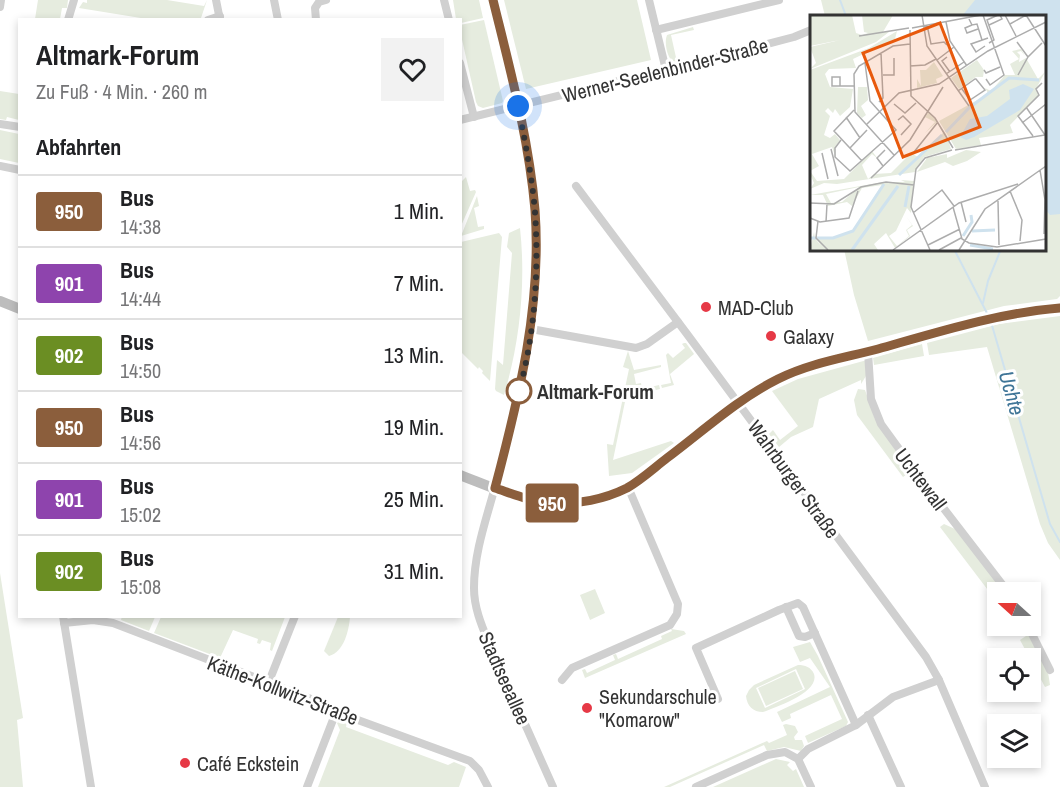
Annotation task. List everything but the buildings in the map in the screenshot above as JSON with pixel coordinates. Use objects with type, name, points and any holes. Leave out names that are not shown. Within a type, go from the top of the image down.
[{"type":"street","points":[[0,7],[2,0]]},
{"type":"street","points":[[69,18],[74,0]]},
{"type":"street","points":[[216,0],[220,18]]},
{"type":"street","points":[[274,0],[278,18]]},
{"type":"street","points":[[316,18],[315,8],[320,2],[326,0]]},
{"type":"street","points":[[444,0],[448,18]]},
{"type":"street","name":"Stadtseeallee","points":[[494,0],[518,106],[535,212],[535,271],[531,330],[522,381],[477,556],[474,590],[477,609],[488,641],[553,787]]},
{"type":"street","points":[[649,0],[666,70]]},
{"type":"street","points":[[656,30],[778,0]]},
{"type":"street","name":"Werner-Seelenbinder-Straße","points":[[462,120],[666,70],[794,37],[810,30]]},
{"type":"street","points":[[463,83],[474,117]]},
{"type":"street","points":[[0,124],[18,127]]},
{"type":"street","points":[[0,166],[18,170]]},
{"type":"street","name":"Wahrburger Straße","points":[[576,186],[926,657],[939,680],[985,787]]},
{"type":"street","points":[[0,301],[18,308]]},
{"type":"street","points":[[462,476],[539,502],[562,504],[590,500],[627,487],[739,404],[767,385],[796,371],[981,321],[1060,308]]},
{"type":"street","points":[[531,330],[636,348],[647,344],[678,322]]},
{"type":"street","name":"Uchtewall","points":[[868,351],[871,399],[881,424],[1000,582]]},
{"type":"street","points":[[562,680],[572,668],[670,625],[677,614],[678,604],[627,487]]},
{"type":"street","points":[[718,699],[696,648],[786,607],[800,604],[856,724]]},
{"type":"street","points":[[786,607],[799,636],[805,637],[815,633]]},
{"type":"street","points":[[268,684],[294,618]]},
{"type":"street","points":[[64,620],[91,787]]},
{"type":"street","name":"Käthe-Kollwitz-Straße","points":[[64,620],[93,620],[112,623],[324,704],[336,712],[470,761],[479,770],[488,787]]},
{"type":"street","points":[[1033,636],[1050,670]]},
{"type":"street","points":[[798,759],[808,749],[856,724],[893,697],[939,680]]},
{"type":"street","points":[[307,787],[336,712]]},
{"type":"street","points":[[868,715],[901,787]]},
{"type":"street","points":[[696,787],[776,752],[786,752],[798,759],[811,787]]},
{"type":"shaded area","points":[[38,0],[68,0],[67,8],[62,8],[60,18],[35,18]]},
{"type":"shaded area","points":[[87,0],[167,0],[204,6],[207,0],[201,18],[141,18],[79,8],[83,2],[87,3]]},
{"type":"shaded area","points":[[453,0],[479,0],[483,18],[462,23],[462,18],[456,18]]},
{"type":"shaded area","points":[[504,0],[637,0],[651,60],[526,89]]},
{"type":"shaded area","points":[[821,0],[1060,0],[1060,296],[1057,299],[1004,306],[868,341],[854,295],[844,250],[1045,250],[1045,15],[825,15]]},
{"type":"shaded area","points":[[484,20],[502,103],[483,108],[478,106],[462,39],[462,25]]},
{"type":"shaded area","points":[[693,27],[694,30],[671,35],[677,62],[672,61],[666,49],[667,35]]},
{"type":"shaded area","points":[[0,91],[18,94],[18,120],[7,117],[6,120],[0,119]]},
{"type":"shaded area","points":[[0,130],[18,134],[18,163],[0,159]]},
{"type":"shaded area","points":[[466,177],[470,191],[475,190],[476,192],[462,224],[462,181]]},
{"type":"shaded area","points":[[477,196],[479,206],[474,208],[478,227],[484,226],[484,229],[462,236]]},
{"type":"shaded area","points":[[520,228],[522,291],[518,333],[504,395],[495,389],[497,360],[503,365],[512,253],[507,247],[509,233]]},
{"type":"shaded area","points":[[499,233],[502,237],[490,381],[479,367],[478,369],[462,353],[462,242]]},
{"type":"shaded area","points":[[1060,316],[1060,560],[1048,543],[1040,524],[987,347],[929,355],[927,343],[999,324]]},
{"type":"shaded area","points":[[684,343],[694,354],[670,374],[674,385],[662,388],[661,385],[671,383],[666,355],[668,353],[673,358],[685,348],[682,344]]},
{"type":"shaded area","points":[[922,344],[924,356],[874,365],[873,358]]},
{"type":"shaded area","points":[[628,351],[634,370],[661,365],[661,367],[634,374],[636,384],[641,383],[642,389],[659,385],[660,389],[643,393],[627,392],[613,460],[671,441],[674,443],[632,473],[609,476],[607,444],[613,445],[629,369],[623,367]]},
{"type":"shaded area","points":[[867,360],[866,376],[861,384],[861,380],[819,399],[813,427],[791,437],[779,447],[769,434],[773,430],[780,440],[798,426],[772,391],[798,379]]},
{"type":"shaded area","points":[[858,389],[865,390],[875,419],[910,472],[903,477],[857,415],[854,400]]},
{"type":"shaded area","points":[[944,524],[955,529],[998,582],[987,582],[987,589],[940,527]]},
{"type":"shaded area","points":[[0,573],[23,718],[17,720],[23,787],[0,787]]},
{"type":"shaded area","points":[[595,589],[605,613],[590,620],[580,595]]},
{"type":"shaded area","points":[[122,618],[155,618],[149,631],[121,620]]},
{"type":"shaded area","points":[[160,618],[285,618],[272,651],[270,650],[271,643],[262,640],[260,644],[257,643],[258,639],[233,630],[220,658],[154,633]]},
{"type":"shaded area","points":[[338,618],[350,618],[342,645],[329,656],[324,651]]},
{"type":"shaded area","points":[[671,629],[684,631],[686,634],[585,678],[582,670],[585,669],[587,673],[615,660],[613,655],[616,654],[618,659],[662,639],[661,636],[672,631]]},
{"type":"shaded area","points":[[1030,636],[1036,648],[1024,648],[1020,640]]},
{"type":"shaded area","points":[[810,642],[848,722],[846,726],[808,743],[805,736],[842,719],[831,695],[790,714],[791,718],[782,722],[777,712],[830,687],[810,658],[800,662],[793,647]]},
{"type":"shaded area","points":[[1041,658],[1048,672],[1050,685],[1045,687],[1041,679]]},
{"type":"shaded area","points":[[798,665],[808,667],[814,674],[814,681],[804,693],[763,712],[753,710],[747,700],[746,696],[754,685]],"holes":[[[796,669],[805,689],[765,708],[756,688]]]},
{"type":"shaded area","points":[[795,671],[803,689],[766,706],[758,688]]},
{"type":"shaded area","points":[[341,720],[347,722],[346,727],[448,765],[454,762],[466,767],[459,787],[318,787],[340,730],[337,723]]},
{"type":"shaded area","points":[[783,725],[795,726],[798,732],[794,737],[795,740],[802,740],[804,746],[801,751],[784,747],[767,751],[764,745],[670,787],[664,787],[767,741],[769,743],[787,735]]},
{"type":"shaded area","points":[[776,759],[790,762],[787,765],[793,771],[796,769],[804,787],[713,787]]},
{"type":"water","points":[[975,0],[1060,0],[1060,214],[1050,215],[1045,209],[1045,15],[963,15]]},
{"type":"waterway","name":"Uchte","points":[[840,0],[846,15]]},
{"type":"waterway","name":"Uchte","points":[[955,250],[989,317]]},
{"type":"waterway","points":[[983,303],[988,281],[1001,250]]},
{"type":"waterway","name":"Uchte","points":[[991,322],[1050,524],[1060,542]]},
{"type":"bus line","name":"950","points":[[493,0],[521,121],[534,200],[536,231],[532,316],[528,346],[522,381],[495,488],[539,502],[562,504],[608,496],[634,483],[739,404],[767,385],[791,373],[840,357],[981,321],[1017,313],[1060,308]]},
{"type":"place","name":"MAD-Club","points":[[706,307]]},
{"type":"place","name":"Galaxy","points":[[771,336]]},
{"type":"place","name":"Altmark-Forum","points":[[519,391]]},
{"type":"place","name":"Sekundarschule \"Komarow\"","points":[[587,708]]},
{"type":"place","name":"Café Eckstein","points":[[185,763]]},
{"type":"route","points":[[518,106],[534,200],[536,231],[532,316],[519,391]]}]
